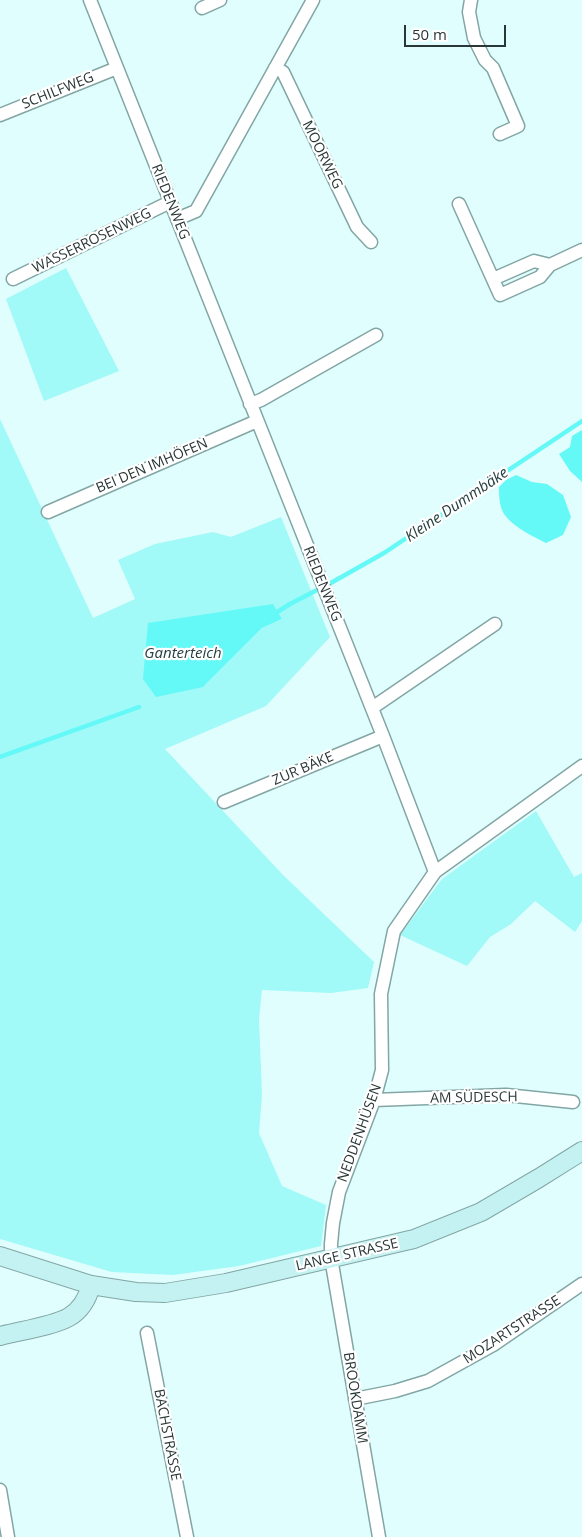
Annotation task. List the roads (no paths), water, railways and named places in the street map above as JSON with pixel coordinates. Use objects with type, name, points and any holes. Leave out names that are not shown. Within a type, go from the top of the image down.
[{"type":"street","name":"RIEDENWEG","points":[[90,0],[372,708],[435,872]]},
{"type":"street","points":[[202,8],[220,0]]},
{"type":"street","points":[[177,219],[196,211],[313,0]]},
{"type":"street","points":[[471,0],[469,12],[474,38],[485,60],[493,68],[518,126],[500,134]]},
{"type":"street","name":"SCHILFWEG","points":[[0,115],[117,68]]},
{"type":"street","name":"MOORWEG","points":[[275,68],[282,72],[357,227],[371,242]]},
{"type":"street","name":"WASSERROSENWEG","points":[[13,279],[170,202]]},
{"type":"street","points":[[459,204],[500,295],[540,277],[550,265],[582,250]]},
{"type":"street","points":[[250,404],[261,400],[376,335]]},
{"type":"street","name":"BEI DEN IMHÖFEN","points":[[48,512],[257,421]]},
{"type":"street","points":[[372,708],[495,624]]},
{"type":"street","name":"ZUR BÄKE","points":[[224,802],[383,736]]},
{"type":"street","name":"NEDDENHÜSEN","points":[[332,1258],[333,1223],[339,1192],[374,1100],[382,1070],[381,994],[394,931],[435,872],[582,766]]},
{"type":"street","name":"AM SÜDESCH","points":[[374,1100],[506,1095],[573,1102]]},
{"type":"street","name":"LANGE STRASSE","points":[[0,1256],[91,1285],[136,1292],[165,1293],[226,1282],[414,1239],[481,1212],[582,1151]]},
{"type":"street","name":"BROOKDAMM","points":[[332,1258],[379,1537]]},
{"type":"street","name":"MOZARTSTRASSE","points":[[355,1399],[395,1391],[428,1381],[493,1345],[582,1284]]},
{"type":"street","points":[[0,1336],[71,1316],[88,1297],[91,1285]]},
{"type":"street","name":"BACHSTRASSE","points":[[147,1333],[187,1537]]},
{"type":"street","points":[[0,1490],[8,1537]]},
{"type":"water","points":[[582,430],[582,482],[570,471],[559,454],[570,447],[572,436]]},
{"type":"water","points":[[516,475],[532,482],[547,484],[563,495],[571,517],[563,535],[546,543],[518,527],[504,514],[500,504],[499,487],[506,480]]},
{"type":"water","name":"Ganterteich","points":[[273,604],[282,619],[262,628],[203,687],[156,697],[143,679],[148,623]]},
{"type":"waterway","name":"Kleine Dummbäke","points":[[329,584],[384,553],[582,421]]},
{"type":"waterway","name":"Kleine Dummbäke","points":[[274,614],[319,589]]},
{"type":"waterway","name":"Kleine Dummbäke","points":[[0,757],[139,707]]}]
